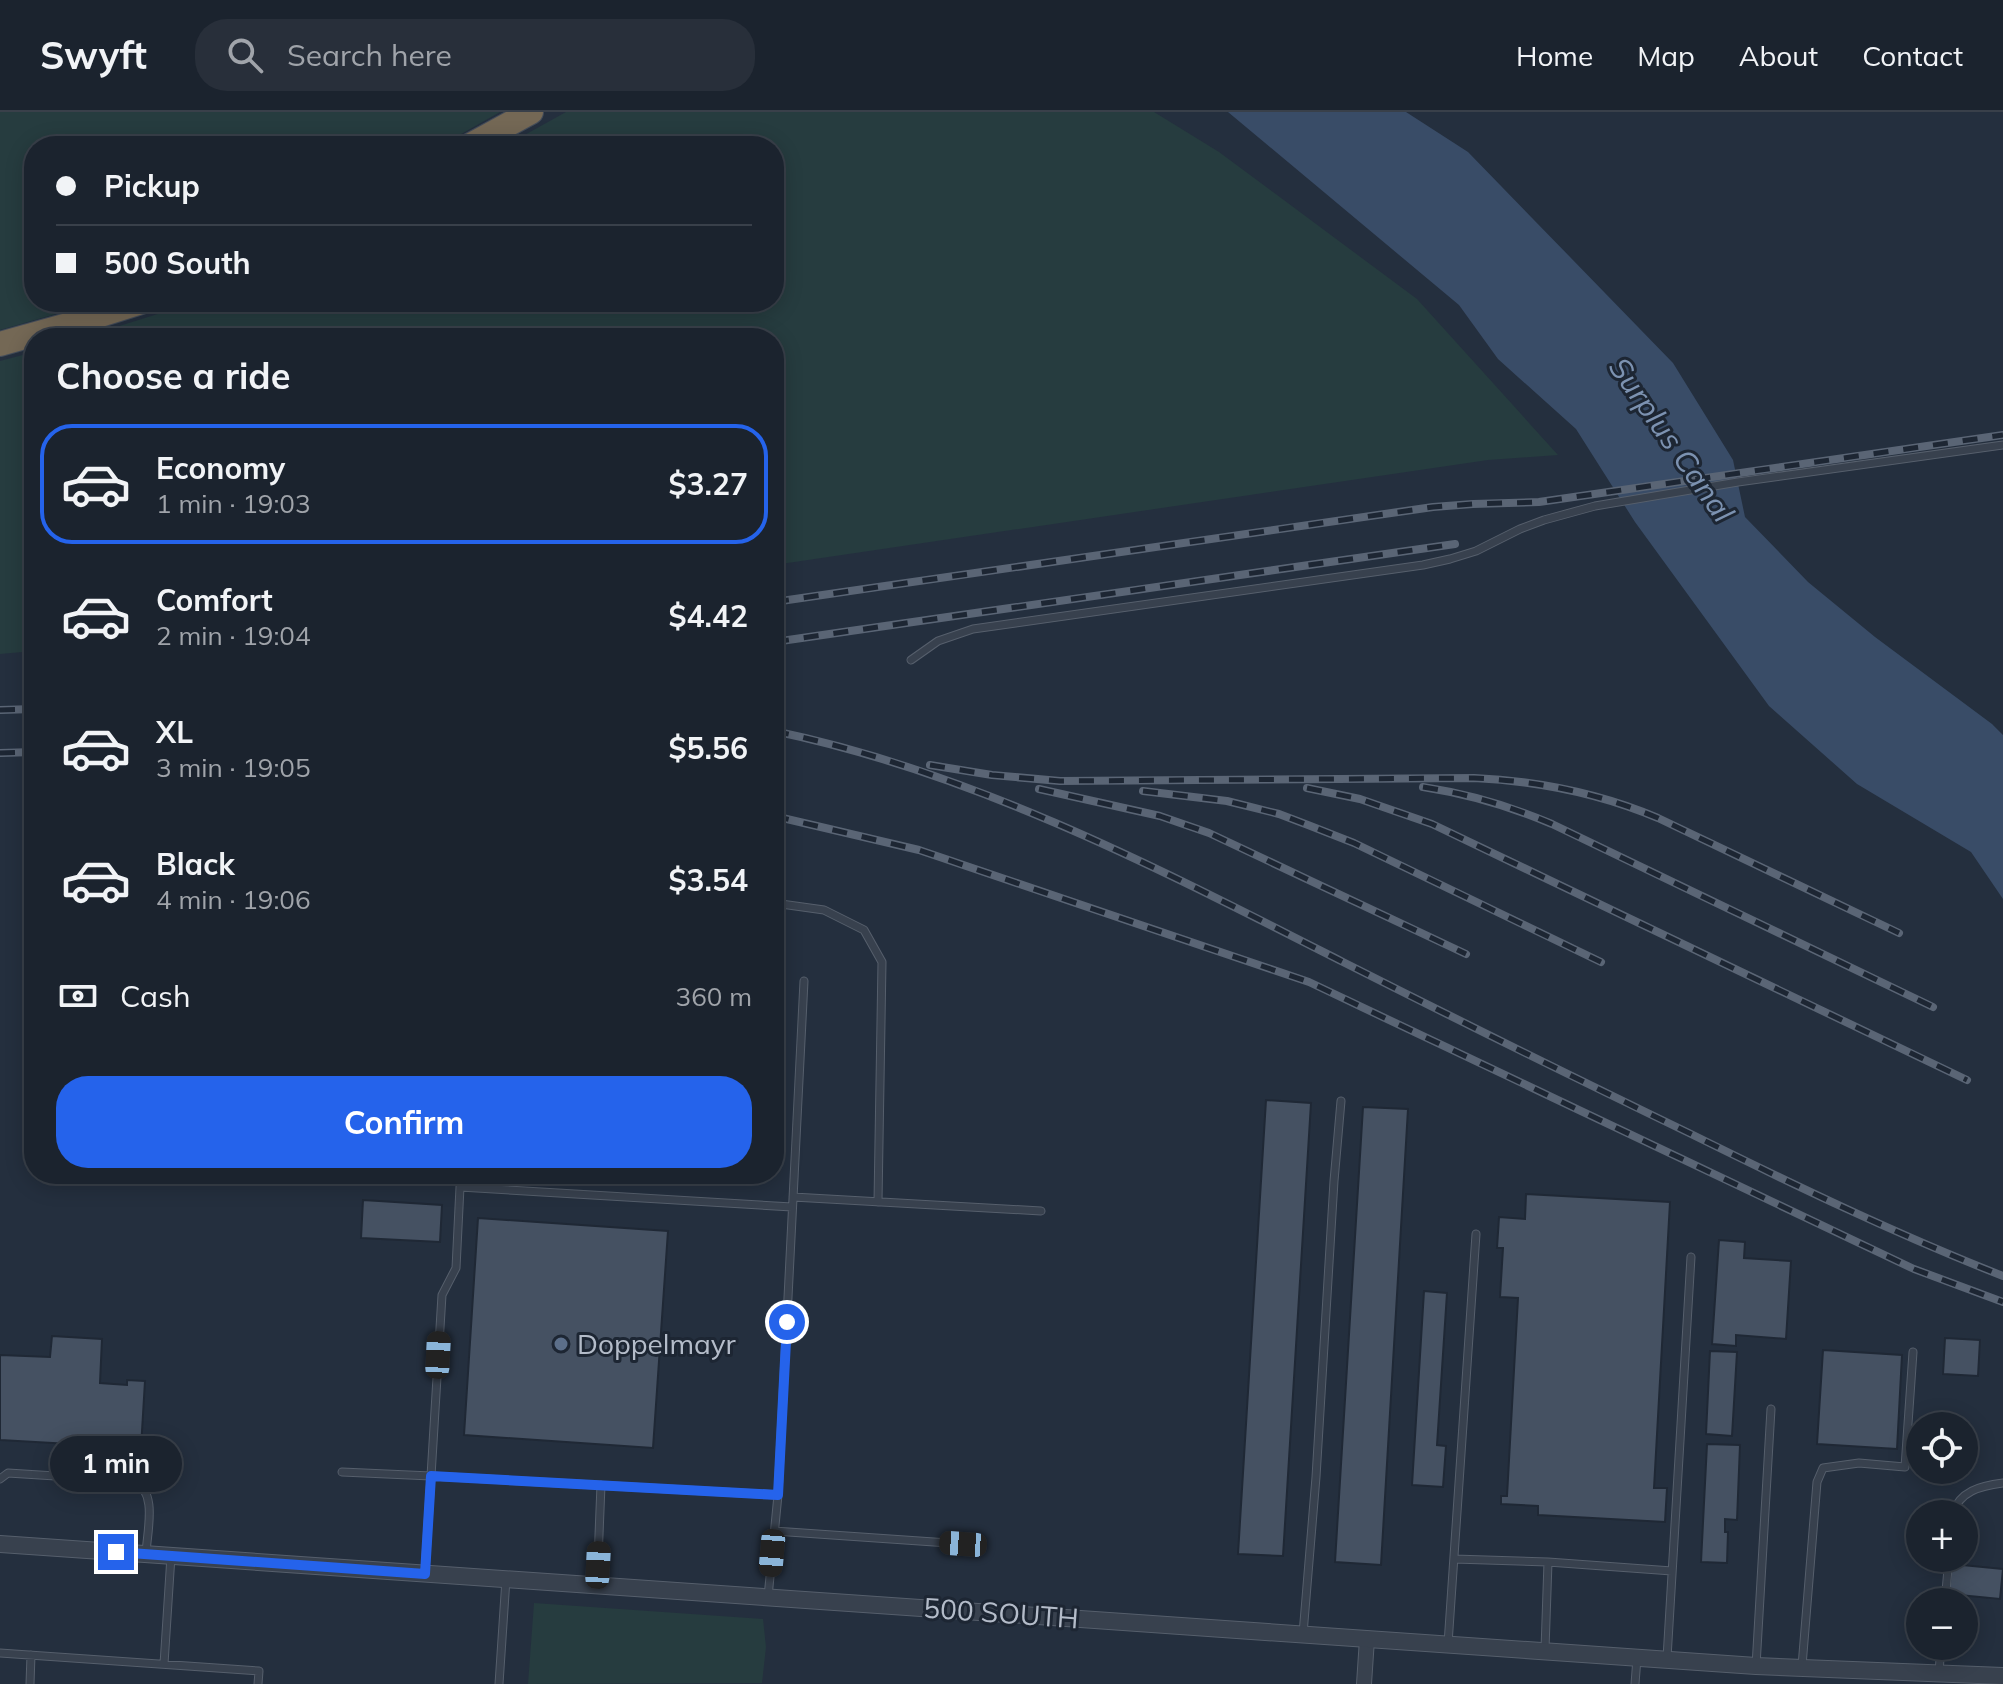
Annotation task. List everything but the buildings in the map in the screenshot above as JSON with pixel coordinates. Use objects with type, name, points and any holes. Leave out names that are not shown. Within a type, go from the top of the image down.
[{"type":"highway","points":[[487,136],[531,112]]},
{"type":"highway","points":[[60,328],[110,312]]},
{"type":"highway","points":[[0,344],[24,338]]},
{"type":"street","name":"500 SOUTH","points":[[0,1544],[1756,1666],[1947,1677],[2003,1676]]},
{"type":"street","points":[[1364,1684],[1367,1639]]},
{"type":"lane","points":[[911,660],[938,641],[973,629],[1450,559],[1476,551],[1544,520],[1621,501],[2003,445]]},
{"type":"lane","points":[[784,904],[824,910],[864,930],[882,962],[878,1202]]},
{"type":"lane","points":[[768,1597],[778,1495],[804,981]]},
{"type":"lane","points":[[1303,1634],[1341,1101]]},
{"type":"lane","points":[[425,1574],[442,1295],[456,1268],[460,1184]]},
{"type":"lane","points":[[460,1187],[792,1207]]},
{"type":"lane","points":[[793,1197],[1041,1211]]},
{"type":"lane","points":[[1448,1644],[1476,1234]]},
{"type":"lane","points":[[1666,1660],[1691,1257]]},
{"type":"lane","points":[[1802,1669],[1817,1482],[1823,1468],[1859,1463],[1905,1467],[1913,1352]]},
{"type":"lane","points":[[1756,1666],[1771,1409]]},
{"type":"lane","points":[[342,1472],[778,1495]]},
{"type":"lane","points":[[0,1479],[8,1473],[134,1481],[143,1485],[149,1499],[146,1554]]},
{"type":"lane","points":[[1960,1500],[1965,1494],[1986,1485],[2003,1483]]},
{"type":"lane","points":[[597,1585],[601,1485]]},
{"type":"lane","points":[[774,1531],[963,1544]]},
{"type":"lane","points":[[164,1664],[171,1556]]},
{"type":"lane","points":[[1454,1559],[1672,1571]]},
{"type":"lane","points":[[1545,1651],[1548,1562]]},
{"type":"lane","points":[[499,1684],[506,1579]]},
{"type":"lane","points":[[0,1653],[259,1671],[258,1684]]},
{"type":"lane","points":[[30,1684],[31,1655]]},
{"type":"lane","points":[[1635,1684],[1637,1658]]},
{"type":"green space","points":[[0,112],[500,112],[458,136],[24,136],[24,312],[63,312],[0,330]]},
{"type":"green space","points":[[566,112],[1154,112],[1219,152],[1417,299],[1558,455],[1488,460],[784,564],[784,328],[113,328],[164,312],[784,312],[784,136],[523,136]]},
{"type":"green space","points":[[24,355],[24,652],[0,654],[0,361]]},
{"type":"green space","points":[[534,1603],[763,1619],[766,1647],[762,1683],[528,1684]]},
{"type":"water","name":"Surplus Canal","points":[[1228,112],[1406,112],[1468,152],[1673,363],[1733,460],[1745,517],[1808,582],[2003,735],[2003,899],[1971,852],[1857,784],[1769,706],[1635,522],[1576,429],[1498,359],[1459,305]]},
{"type":"railway","points":[[784,601],[1433,507],[1539,502],[2003,435]]},
{"type":"railway","points":[[784,641],[1455,544]]},
{"type":"railway","points":[[0,710],[24,709]]},
{"type":"railway","points":[[784,733],[849,749],[922,772],[1066,827],[1766,1171],[1884,1226],[2003,1276]]},
{"type":"railway","points":[[0,753],[24,752]]},
{"type":"railway","points":[[930,765],[1060,781],[1474,778],[1545,785],[1591,795],[1658,818],[1899,933]]},
{"type":"railway","points":[[1423,787],[1489,801],[1552,824],[1933,1007]]},
{"type":"railway","points":[[1307,788],[1360,799],[1432,824],[1967,1080]]},
{"type":"railway","points":[[1039,789],[1160,816],[1209,833],[1466,954]]},
{"type":"railway","points":[[1143,791],[1227,801],[1279,814],[1354,843],[1601,962]]},
{"type":"railway","points":[[784,818],[919,850],[1309,982],[1914,1269],[2003,1302]]},
{"type":"place","name":"Doppelmayr","points":[[561,1344]]},
{"type":"route","points":[[116,1552],[425,1574],[431,1476],[778,1495],[787,1322]]}]
